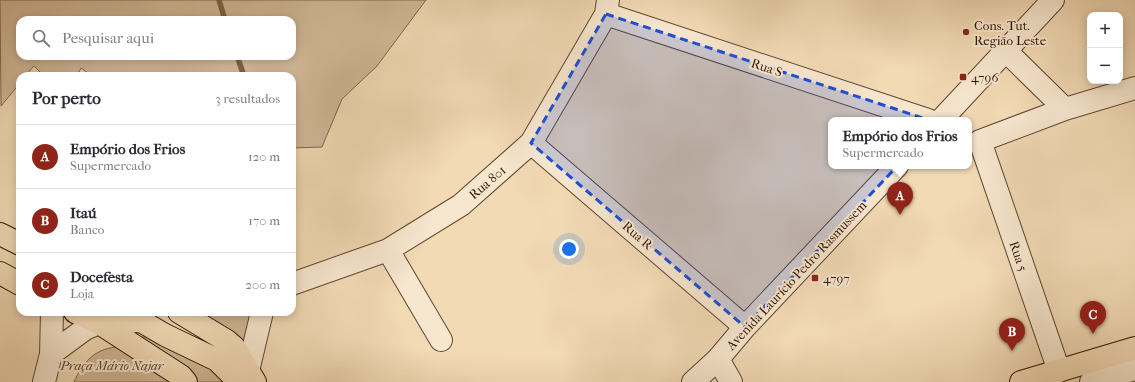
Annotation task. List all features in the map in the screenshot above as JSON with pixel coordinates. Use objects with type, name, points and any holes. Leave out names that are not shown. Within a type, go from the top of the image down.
[{"type":"main road","points":[[0,234],[16,242]]},
{"type":"main road","points":[[0,274],[16,282]]},
{"type":"main road","points":[[84,316],[99,323],[181,376],[186,382]]},
{"type":"main road","points":[[186,316],[227,341],[234,347],[247,378]]},
{"type":"main road","points":[[99,323],[141,321],[164,335],[217,360],[247,378]]},
{"type":"main road","points":[[1021,382],[1135,348]]},
{"type":"street","points":[[944,117],[1053,0]]},
{"type":"street","name":"Rua S","points":[[607,7],[919,117]]},
{"type":"street","name":"Rua 801","points":[[296,283],[388,250],[461,205],[531,143],[607,7]]},
{"type":"street","points":[[1005,50],[1065,109]]},
{"type":"street","points":[[974,138],[1135,88]]},
{"type":"street","name":"Rua 5","points":[[974,138],[1058,371]]},
{"type":"street","name":"Rua R","points":[[531,143],[745,327]]},
{"type":"street","name":"Avenida Laurício Pedro Rasmussem","points":[[693,382],[718,359],[745,327],[894,169]]},
{"type":"street","points":[[388,250],[441,340]]},
{"type":"street","points":[[44,382],[51,354],[52,316]]},
{"type":"street","points":[[247,378],[261,316]]},
{"type":"street","points":[[51,354],[85,329],[99,323]]},
{"type":"street","points":[[718,359],[731,382]]},
{"type":"street","points":[[1091,382],[1135,369]]},
{"type":"highlighted area","points":[[606,14],[938,123],[745,327],[531,143]]},
{"type":"green space","points":[[0,0],[426,0],[377,66],[342,99],[322,147],[296,148],[296,72],[86,72],[81,68],[79,72],[40,72],[34,66],[29,72],[16,72],[16,88],[1,106]]},
{"type":"green space","points":[[193,316],[255,316],[248,350]]},
{"type":"green space","points":[[162,336],[238,382],[189,382],[125,338]]},
{"type":"green space","name":"Praça Mário Najar","points":[[115,347],[132,355],[173,382],[74,382],[85,363],[90,358],[101,351]]},
{"type":"waterway","points":[[219,0],[224,16]]},
{"type":"waterway","points":[[238,60],[243,72]]},
{"type":"place","name":"Cons. Tut. Região Leste","points":[[966,32]]},
{"type":"place","name":"4796","points":[[963,77]]},
{"type":"place","name":"Empório dos Frios","points":[[900,215]]},
{"type":"place","name":"4797","points":[[815,278]]},
{"type":"place","name":"Docefesta","points":[[1093,334]]},
{"type":"place","name":"Itaú","points":[[1012,351]]}]
